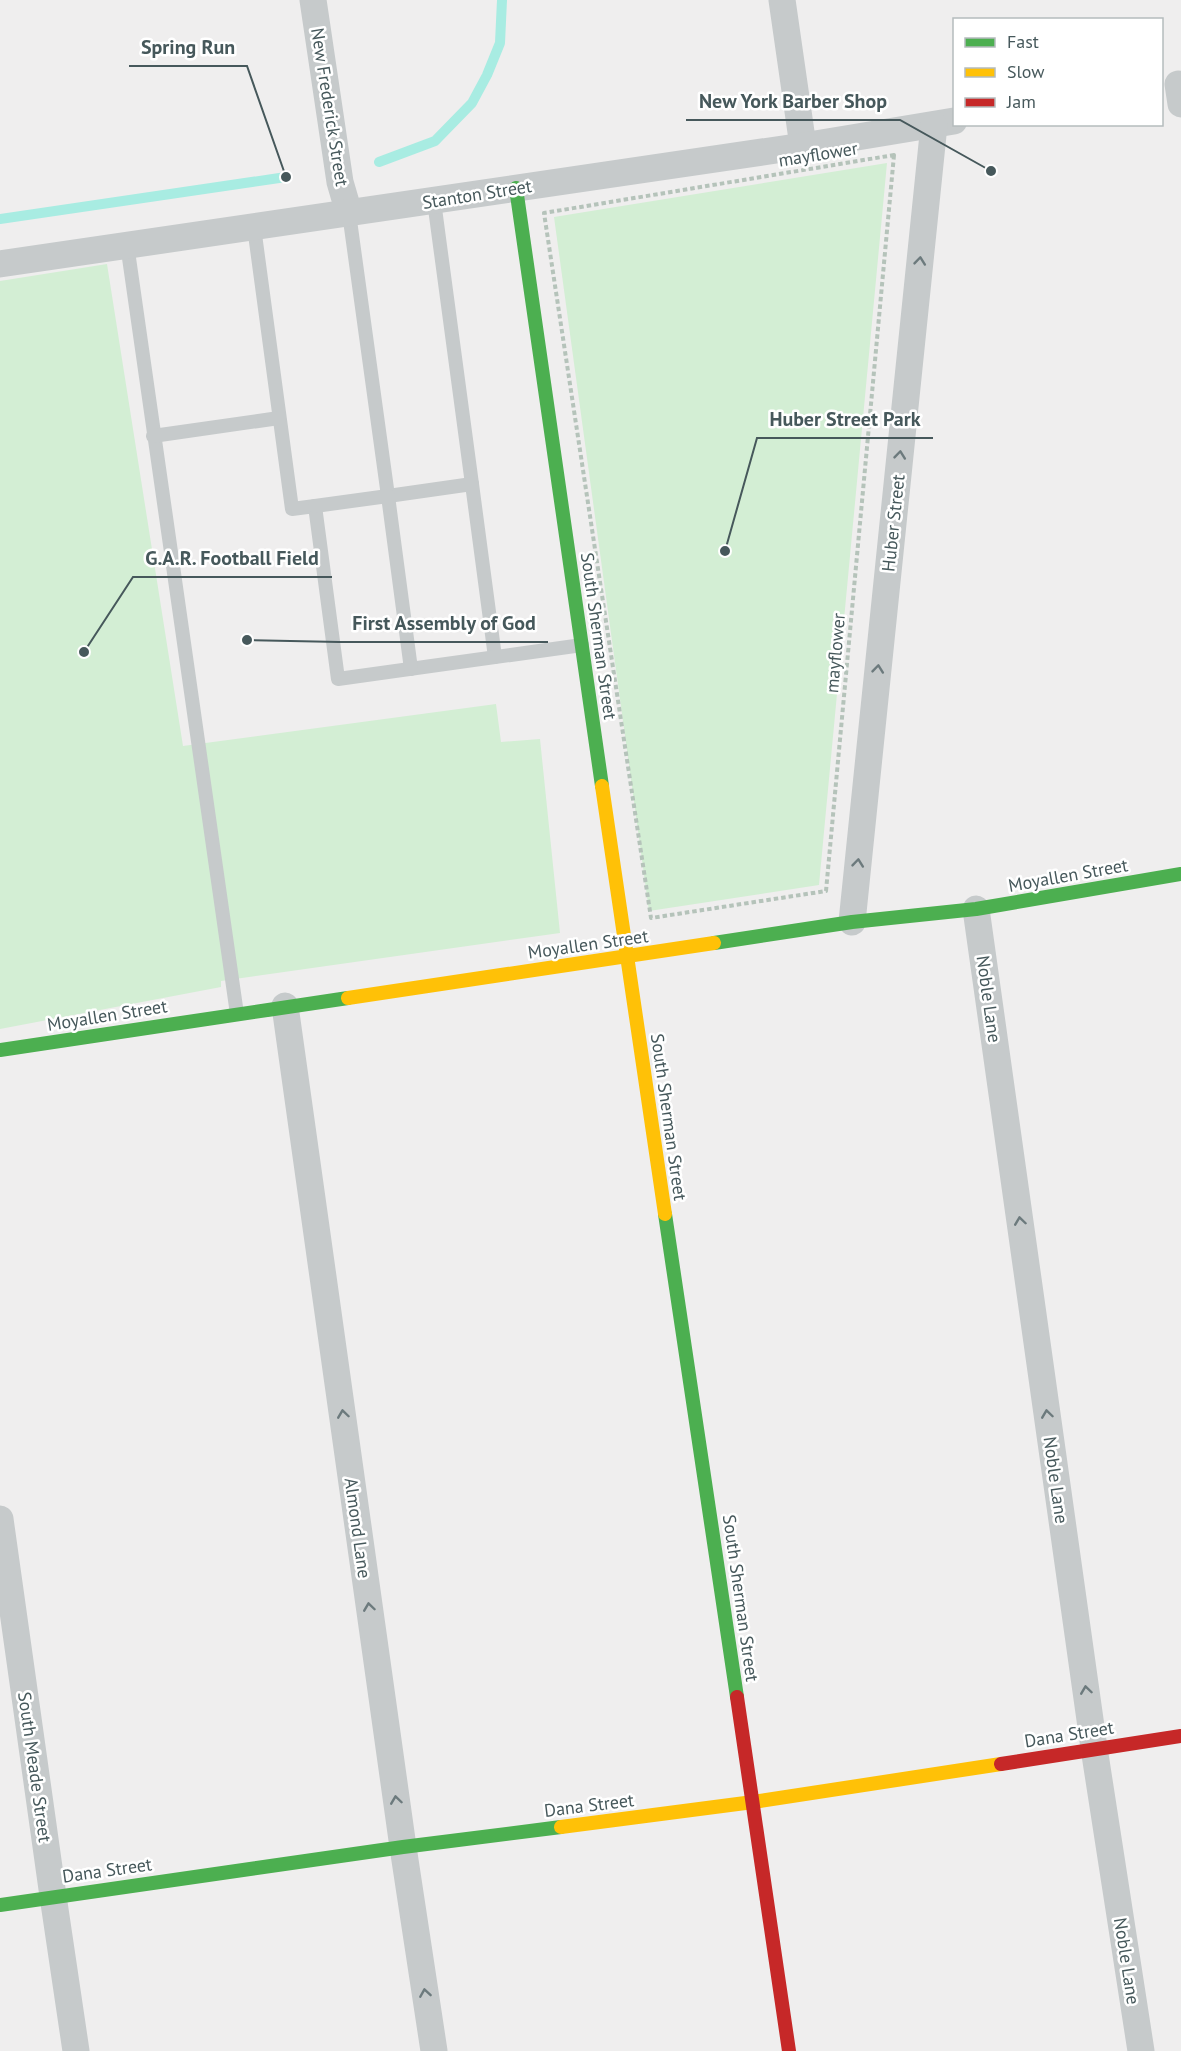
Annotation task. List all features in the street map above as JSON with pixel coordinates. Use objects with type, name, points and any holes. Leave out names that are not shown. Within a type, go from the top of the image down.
[{"type":"street","name":"New Frederick Street","points":[[313,0],[340,182],[349,213]]},
{"type":"street","points":[[782,0],[803,146]]},
{"type":"street","name":"Stanton Street","points":[[0,264],[803,146],[944,123]]},
{"type":"street","name":"Huber Street","points":[[852,922],[944,123]]},
{"type":"street","name":"South Sherman Street","points":[[516,188],[789,2051]]},
{"type":"street","name":"Moyallen Street","points":[[0,1050],[852,922],[976,909],[1181,874]]},
{"type":"street","name":"Noble Lane","points":[[976,909],[1094,1748],[1141,2051]]},
{"type":"street","name":"Almond Lane","points":[[285,1006],[403,1847],[434,2051]]},
{"type":"street","name":"South Meade Street","points":[[0,1519],[76,2051]]},
{"type":"street","name":"Dana Street","points":[[0,1905],[403,1847],[753,1802],[1181,1736]]},
{"type":"lane","points":[[434,201],[495,657]]},
{"type":"lane","points":[[349,213],[411,669]]},
{"type":"lane","points":[[254,227],[291,509],[472,484]]},
{"type":"lane","points":[[127,244],[237,1014]]},
{"type":"lane","points":[[153,436],[279,418]]},
{"type":"lane","points":[[315,506],[338,679],[582,645]]},
{"type":"path","name":"mayflower","points":[[894,155],[826,891],[651,918],[544,213],[894,155]]},
{"type":"green space","points":[[887,163],[819,885],[649,911],[554,217]]},
{"type":"green space","points":[[107,264],[183,746],[496,704],[501,742],[540,739],[560,933],[221,981],[221,987],[0,1029],[0,281]]},
{"type":"waterway","points":[[379,162],[435,141],[472,103],[500,43],[502,0]]},
{"type":"waterway","points":[[0,219],[286,177]]},
{"type":"traffic: fast","points":[[516,188],[602,786]]},
{"type":"traffic: fast","points":[[714,943],[852,922],[976,909],[1181,874]]},
{"type":"traffic: fast","points":[[0,1050],[348,998]]},
{"type":"traffic: fast","points":[[665,1214],[737,1697]]},
{"type":"traffic: fast","points":[[0,1905],[403,1847],[561,1827]]},
{"type":"traffic: slow","points":[[602,786],[665,1214]]},
{"type":"traffic: slow","points":[[348,998],[714,943]]},
{"type":"traffic: slow","points":[[561,1827],[753,1802],[1001,1764]]},
{"type":"traffic: jam","points":[[737,1697],[789,2051]]},
{"type":"traffic: jam","points":[[1001,1764],[1181,1736]]},
{"type":"place","name":"New York Barber Shop","points":[[991,171]]},
{"type":"place","name":"Spring Run","points":[[286,177]]},
{"type":"place","name":"Huber Street Park","points":[[725,551]]},
{"type":"place","name":"First Assembly of God","points":[[247,640]]},
{"type":"place","name":"G.A.R. Football Field","points":[[84,652]]}]
